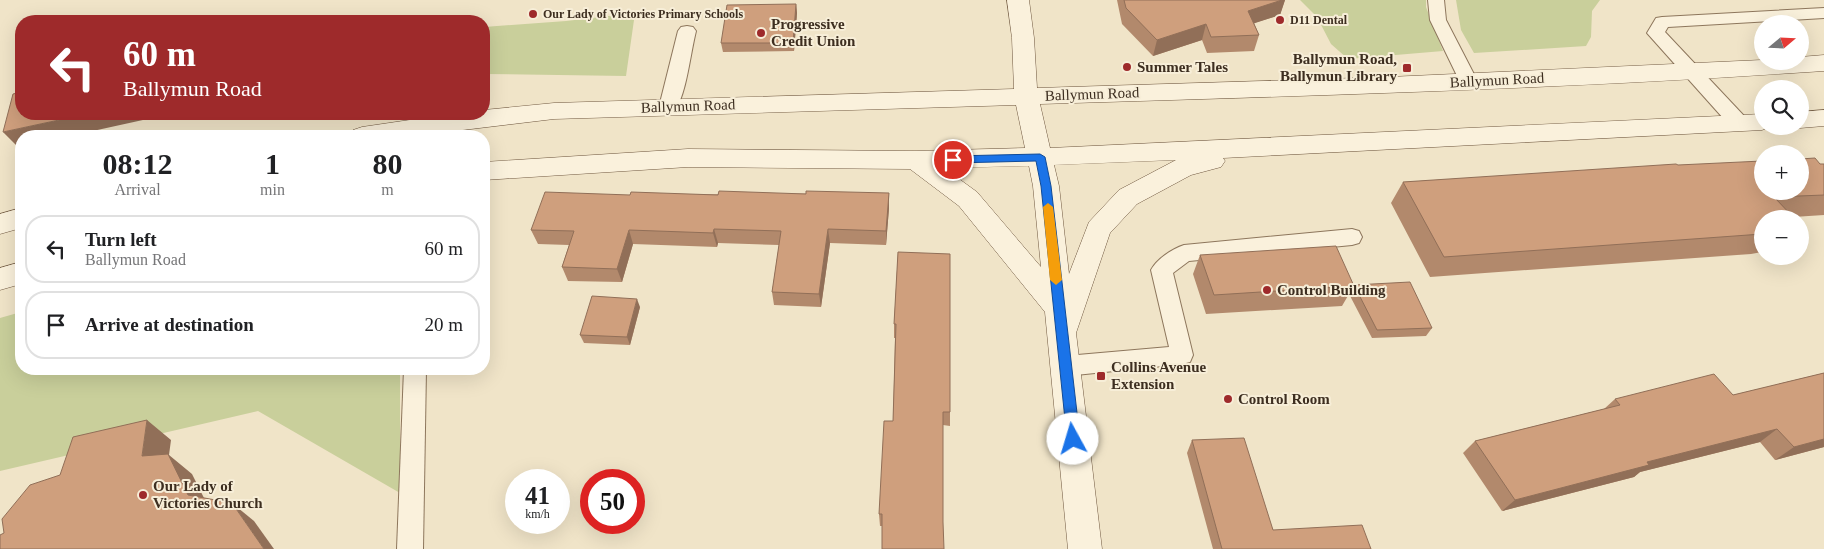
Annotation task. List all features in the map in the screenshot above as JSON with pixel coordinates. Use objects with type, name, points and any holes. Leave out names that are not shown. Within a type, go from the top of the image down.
[{"type":"main road","points":[[1018,0],[1023,38],[1026,96],[1046,186],[1085,549]]},
{"type":"main road","name":"Ballymun Road","points":[[490,118],[554,110],[1469,82],[1694,72],[1824,63]]},
{"type":"main road","points":[[1809,119],[1824,118]]},
{"type":"main road","name":"Ballymun Road","points":[[400,130],[470,120]]},
{"type":"main road","points":[[490,171],[688,158],[915,160],[1040,157],[1751,123]]},
{"type":"main road","points":[[1061,321],[1098,229],[1128,197],[1184,167],[1294,146]]},
{"type":"main road","points":[[915,160],[968,200],[1061,321]]},
{"type":"main road","points":[[0,224],[15,220]]},
{"type":"main road","points":[[0,279],[15,274]]},
{"type":"lane","points":[[1436,0],[1438,20],[1469,82]]},
{"type":"lane","points":[[1771,0],[1785,15]]},
{"type":"lane","points":[[1799,15],[1824,13]]},
{"type":"lane","points":[[1751,123],[1694,72],[1656,33],[1662,22],[1754,18]]},
{"type":"lane","points":[[668,107],[676,81],[687,30]]},
{"type":"lane","points":[[1066,366],[1182,355],[1162,270],[1184,253],[1352,238]]},
{"type":"lane","points":[[410,549],[415,375]]},
{"type":"green space","points":[[1300,0],[1426,0],[1426,7],[1443,51],[1348,59],[1331,44],[1317,17]]},
{"type":"green space","points":[[1456,0],[1600,0],[1592,11],[1591,37],[1586,46],[1474,53],[1461,30]]},
{"type":"green space","points":[[635,13],[626,76],[490,74],[490,27],[566,21]]},
{"type":"green space","points":[[15,314],[15,375],[400,375],[400,493],[258,411],[0,471],[0,318]]},
{"type":"building","points":[[1124,0],[1282,0],[1248,11],[1259,35],[1211,37],[1206,24],[1157,40],[1126,8]]},
{"type":"building","name":"Progressive Credit Union","points":[[796,4],[793,43],[721,43],[727,5]]},
{"type":"building","points":[[13,94],[15,94],[15,120],[59,120],[3,132]]},
{"type":"building","points":[[1809,158],[1815,158],[1820,164],[1824,164],[1824,195],[1809,196]]},
{"type":"building","points":[[1754,161],[1754,200],[1777,200],[1786,210],[1754,210],[1754,235],[1444,257],[1403,182],[1676,164]]},
{"type":"building","points":[[719,191],[806,194],[806,191],[889,193],[886,231],[828,229],[819,294],[772,292],[781,231],[714,229],[713,233],[629,230],[617,269],[562,267],[574,231],[531,230],[545,192],[630,195],[631,192],[718,195]]},
{"type":"building","points":[[1336,246],[1354,286],[1214,295],[1200,255]]},
{"type":"building","points":[[898,252],[950,254],[950,412],[943,412],[944,549],[882,549],[882,514],[879,514],[884,421],[893,421],[896,324],[894,324]]},
{"type":"building","points":[[1410,282],[1432,328],[1377,330],[1354,285]]},
{"type":"building","points":[[592,296],[637,299],[627,337],[580,335]]},
{"type":"building","points":[[1824,373],[1824,439],[1794,447],[1777,429],[1647,462],[1649,465],[1515,500],[1475,441],[1620,405],[1615,399],[1714,374],[1733,395]]},
{"type":"building","name":"Our Lady of Victories Church","points":[[147,420],[142,456],[168,454],[188,495],[232,503],[264,549],[0,549],[0,535],[4,533],[2,519],[30,485],[60,475],[73,437]]},
{"type":"building","points":[[1244,438],[1273,530],[1362,525],[1371,549],[1222,549],[1192,440]]},
{"type":"slow traffic","points":[[1048,207],[1056,280]]},
{"type":"place","name":"Our Lady of Victories Primary Schools","points":[[533,14]]},
{"type":"place","name":"D11 Dental","points":[[1280,20]]},
{"type":"place","name":"Progressive Credit Union","points":[[761,33]]},
{"type":"place","name":"Summer Tales","points":[[1127,67]]},
{"type":"place","name":"Ballymun Road, Ballymun Library","points":[[1407,68]]},
{"type":"place","name":"Control Building","points":[[1267,290]]},
{"type":"place","name":"Collins Avenue Extension","points":[[1101,376]]},
{"type":"place","name":"Control Room","points":[[1228,399]]},
{"type":"place","name":"Our Lady of Victories Church","points":[[143,495]]},
{"type":"route","points":[[953,160],[1040,157],[1046,186],[1073,439]]}]
